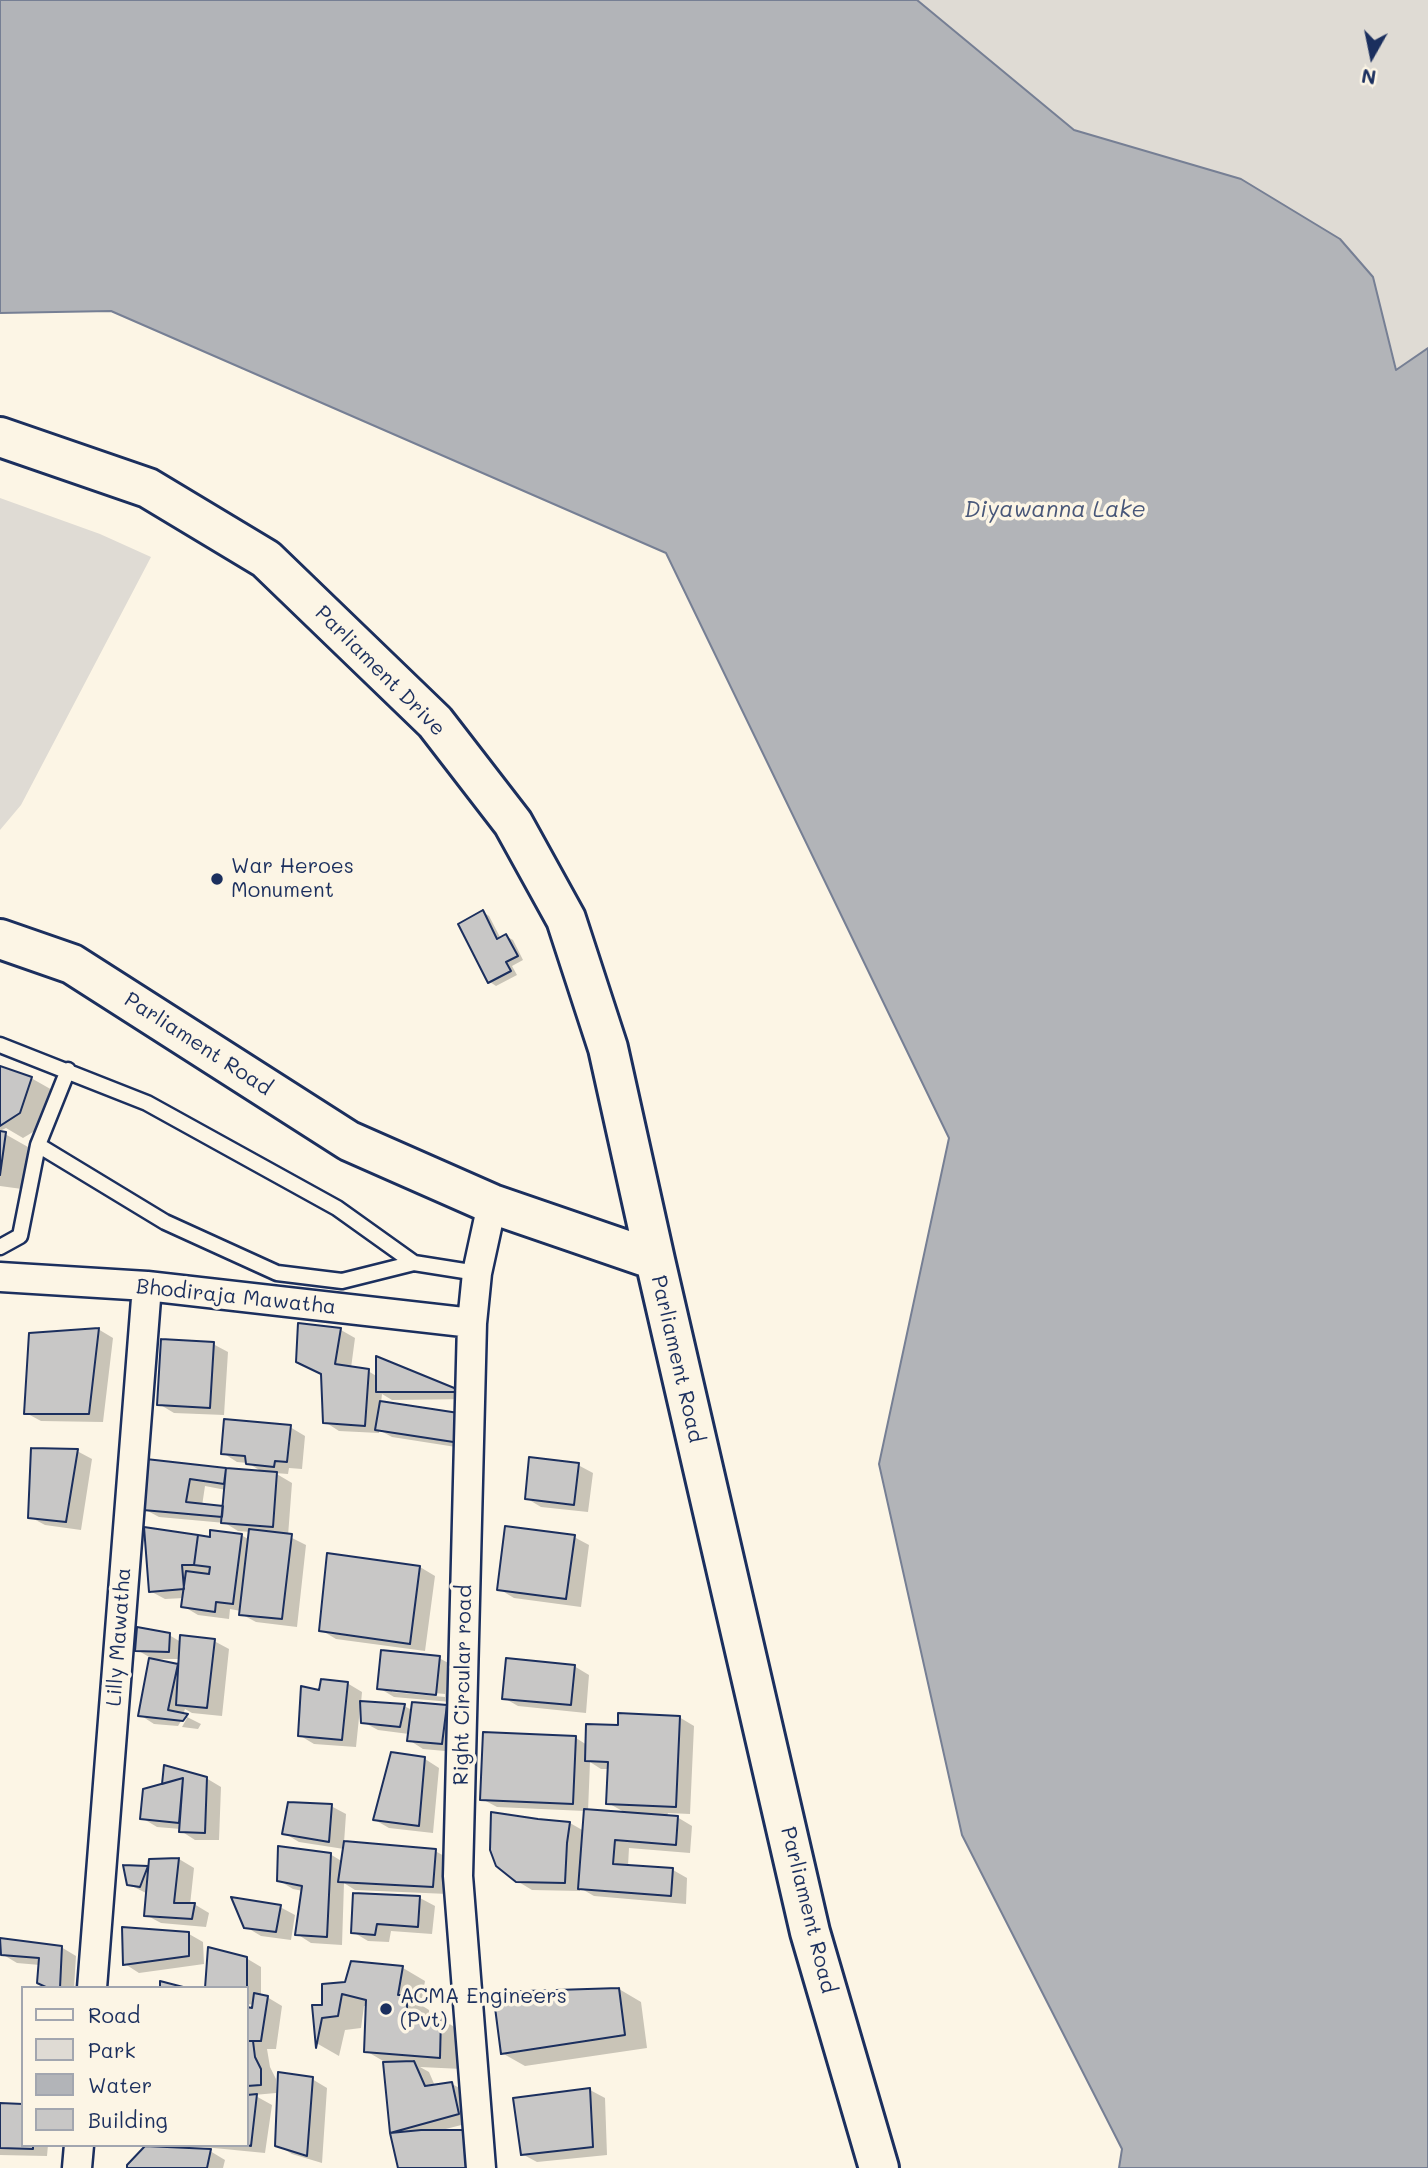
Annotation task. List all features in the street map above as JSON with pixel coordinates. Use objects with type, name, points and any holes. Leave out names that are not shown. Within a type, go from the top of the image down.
[{"type":"main road","name":"Parliament Drive","points":[[0,437],[148,488],[266,559],[435,722],[513,824],[566,919],[608,1048],[655,1260]]},
{"type":"main road","name":"Parliament Road","points":[[0,939],[72,964],[349,1140],[492,1204],[655,1260],[810,1932],[879,2168]]},
{"type":"street","name":"Right Circular road","points":[[481,2168],[458,1876],[472,1324],[477,1273],[492,1204]]},
{"type":"street","name":"Bhodiraja Mawatha","points":[[0,1277],[146,1286],[472,1324]]},
{"type":"street","name":"Lilly Mawatha","points":[[92,1986],[146,1286]]},
{"type":"street","points":[[77,2168],[79,2147]]},
{"type":"lane","points":[[0,1045],[148,1103],[337,1208],[414,1263]]},
{"type":"lane","points":[[0,1247],[20,1236],[38,1144],[68,1070]]},
{"type":"lane","points":[[38,1144],[165,1222],[277,1273],[342,1281],[414,1263],[477,1273]]},
{"type":"green space","points":[[917,0],[1428,0],[1428,348],[1397,371],[1373,277],[1340,239],[1241,179],[1074,130]]},
{"type":"green space","points":[[0,498],[100,534],[151,557],[21,805],[0,830]]},
{"type":"water","name":"Diyawanna Lake","points":[[0,0],[917,0],[1074,130],[1241,179],[1340,239],[1373,277],[1396,370],[1428,348],[1428,2168],[1119,2168],[1122,2149],[962,1835],[879,1464],[949,1138],[666,553],[111,311],[0,313]]},
{"type":"building","points":[[483,910],[497,939],[506,934],[518,956],[506,962],[511,971],[488,983],[458,924]]},
{"type":"building","points":[[0,1066],[32,1077],[20,1113],[0,1126]]},
{"type":"building","points":[[0,1131],[6,1132],[0,1175]]},
{"type":"building","points":[[298,1323],[341,1328],[335,1364],[369,1369],[365,1426],[323,1423],[321,1374],[296,1362]]},
{"type":"building","points":[[99,1328],[89,1414],[24,1414],[29,1333]]},
{"type":"building","points":[[161,1339],[214,1342],[210,1408],[157,1405]]},
{"type":"building","points":[[376,1356],[464,1392],[376,1392]]},
{"type":"building","points":[[380,1401],[465,1414],[460,1443],[375,1430]]},
{"type":"building","points":[[224,1419],[291,1425],[287,1462],[275,1461],[274,1467],[246,1464],[245,1456],[221,1454]]},
{"type":"building","points":[[31,1448],[78,1449],[66,1522],[28,1518]]},
{"type":"building","points":[[529,1457],[579,1463],[574,1505],[525,1499]]},
{"type":"building","points":[[146,1459],[226,1468],[224,1484],[190,1479],[186,1502],[223,1506],[222,1517],[143,1510]]},
{"type":"building","points":[[226,1468],[277,1472],[273,1527],[221,1523]]},
{"type":"building","points":[[505,1526],[575,1535],[566,1599],[497,1590]]},
{"type":"building","points":[[144,1527],[198,1535],[194,1565],[182,1565],[184,1589],[149,1592]]},
{"type":"building","points":[[249,1529],[292,1534],[282,1619],[239,1615]]},
{"type":"building","points":[[210,1530],[242,1534],[233,1604],[216,1602],[215,1612],[181,1607],[186,1571],[209,1574],[210,1567],[194,1565],[198,1535],[210,1537]]},
{"type":"building","points":[[327,1553],[420,1566],[410,1644],[319,1631]]},
{"type":"building","points":[[137,1627],[170,1633],[169,1652],[135,1651]]},
{"type":"building","points":[[180,1635],[215,1639],[207,1708],[176,1705]]},
{"type":"building","points":[[381,1650],[440,1656],[436,1695],[377,1689]]},
{"type":"building","points":[[149,1658],[178,1664],[168,1710],[188,1714],[183,1721],[138,1716]]},
{"type":"building","points":[[506,1658],[575,1665],[571,1705],[502,1699]]},
{"type":"building","points":[[321,1679],[348,1682],[342,1740],[298,1736],[301,1686],[319,1690]]},
{"type":"building","points":[[360,1701],[405,1704],[400,1727],[361,1723]]},
{"type":"building","points":[[412,1702],[447,1705],[442,1744],[407,1741]]},
{"type":"building","points":[[618,1713],[680,1716],[676,1807],[606,1804],[608,1762],[585,1761],[586,1724],[618,1725]]},
{"type":"building","points":[[483,1732],[576,1736],[573,1804],[480,1800]]},
{"type":"building","points":[[391,1752],[425,1757],[419,1826],[373,1820]]},
{"type":"building","points":[[164,1765],[207,1777],[205,1833],[179,1832],[183,1778],[162,1784]]},
{"type":"building","points":[[183,1778],[179,1823],[140,1819],[143,1789]]},
{"type":"building","points":[[288,1802],[332,1804],[329,1842],[282,1834]]},
{"type":"building","points":[[584,1809],[678,1816],[676,1845],[615,1840],[613,1864],[673,1868],[671,1896],[578,1889]]},
{"type":"building","points":[[491,1812],[570,1822],[565,1883],[516,1882],[496,1866],[490,1850]]},
{"type":"building","points":[[344,1841],[436,1849],[433,1887],[338,1882]]},
{"type":"building","points":[[278,1846],[331,1853],[327,1937],[295,1935],[302,1886],[277,1881]]},
{"type":"building","points":[[179,1858],[174,1903],[195,1903],[192,1919],[144,1916],[149,1859]]},
{"type":"building","points":[[123,1865],[148,1866],[140,1887],[127,1885]]},
{"type":"building","points":[[353,1893],[420,1896],[418,1927],[377,1924],[375,1935],[351,1933]]},
{"type":"building","points":[[231,1897],[281,1905],[276,1932],[244,1928]]},
{"type":"building","points":[[122,1927],[189,1932],[189,1956],[123,1965]]},
{"type":"building","points":[[0,1938],[62,1946],[60,1986],[44,1986],[37,1983],[39,1958],[1,1955]]},
{"type":"building","points":[[208,1947],[247,1957],[247,1986],[205,1986]]},
{"type":"building","name":"ACMA Engineers (Pvt)","points":[[351,1961],[403,1966],[398,1995],[407,1995],[407,2013],[441,2018],[440,2058],[364,2052],[366,2000],[342,1994],[338,2016],[322,2018],[316,2048],[312,2005],[322,2005],[322,1984],[345,1982]]},
{"type":"building","points":[[160,1981],[179,1986],[160,1986]]},
{"type":"building","points":[[619,1988],[625,2035],[501,2054],[493,1992]]},
{"type":"building","points":[[254,1993],[268,1996],[261,2041],[248,2041],[248,2007],[252,2008]]},
{"type":"building","points":[[248,2041],[253,2041],[255,2057],[261,2069],[261,2085],[248,2086]]},
{"type":"building","points":[[414,2061],[425,2086],[452,2082],[459,2114],[390,2133],[383,2062]]},
{"type":"building","points":[[278,2072],[313,2077],[307,2156],[275,2146]]},
{"type":"building","points":[[590,2088],[593,2147],[521,2155],[513,2098]]},
{"type":"building","points":[[257,2094],[251,2146],[248,2146],[248,2095]]},
{"type":"building","points":[[0,2103],[21,2104],[21,2147],[33,2149],[0,2148]]},
{"type":"building","points":[[472,2130],[475,2168],[398,2168],[390,2133]]},
{"type":"building","points":[[144,2147],[211,2149],[207,2168],[127,2168]]},
{"type":"place","name":"War Heroes Monument","points":[[217,879]]},
{"type":"place","name":"ACMA Engineers (Pvt)","points":[[386,2009]]}]
